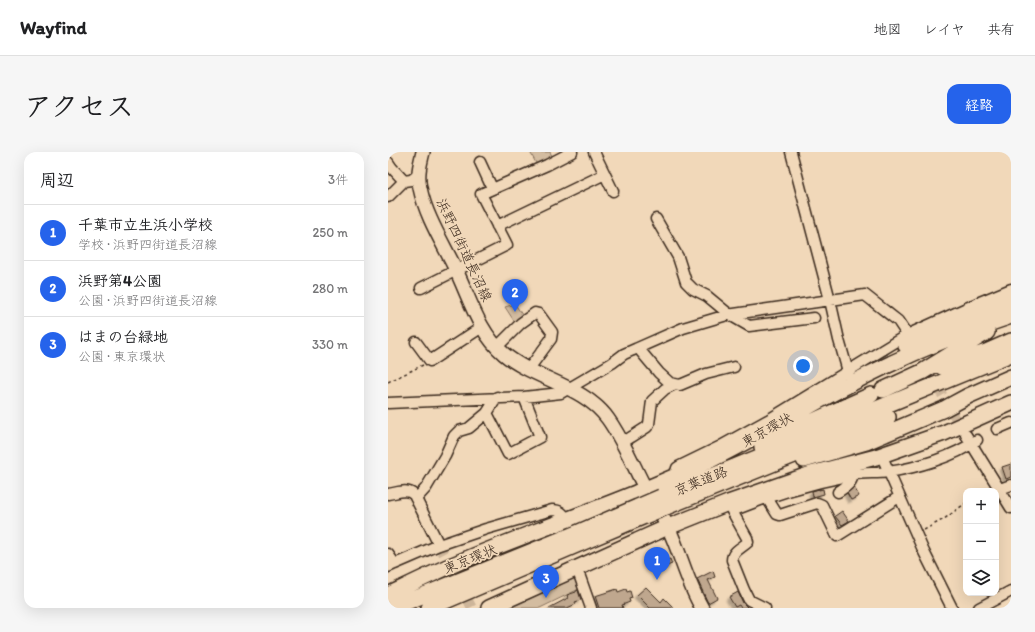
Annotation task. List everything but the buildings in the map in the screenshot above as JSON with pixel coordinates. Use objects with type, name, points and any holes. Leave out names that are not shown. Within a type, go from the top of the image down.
[{"type":"highway","points":[[819,401],[830,390],[869,366],[908,345],[1011,300]]},
{"type":"highway","name":"東京環状","points":[[388,595],[450,566],[646,489],[752,440],[819,401],[886,365],[946,340],[1011,316]]},
{"type":"highway","points":[[693,484],[707,474],[800,427],[922,372],[947,358],[979,335],[1011,320]]},
{"type":"highway","points":[[922,372],[964,359],[1011,341]]},
{"type":"highway","name":"京葉道路","points":[[429,608],[579,538],[664,502],[693,484],[898,402],[1011,354]]},
{"type":"highway","name":"京葉道路","points":[[664,502],[682,501],[1011,366]]},
{"type":"highway","points":[[682,501],[698,500],[808,459],[850,448],[944,409],[968,396],[1011,378]]},
{"type":"highway","points":[[944,409],[971,404],[1011,389]]},
{"type":"highway","points":[[944,433],[1011,403]]},
{"type":"highway","points":[[489,608],[668,527],[730,507],[811,474],[876,457],[944,433],[1011,412]]},
{"type":"highway","name":"京葉道路","points":[[392,608],[579,538]]},
{"type":"main road","name":"浜野四街道長沼線","points":[[423,152],[418,175],[426,209],[482,327],[491,342],[510,359],[528,370],[583,396],[601,410],[622,443],[668,527],[695,595],[702,608]]},
{"type":"street","points":[[421,288],[507,245],[481,194],[547,165],[572,152]]},
{"type":"street","points":[[594,152],[613,191]]},
{"type":"street","points":[[791,152],[848,373]]},
{"type":"street","points":[[388,162],[404,181]]},
{"type":"street","points":[[480,162],[492,188]]},
{"type":"street","points":[[497,226],[605,174]]},
{"type":"street","points":[[388,196],[404,181],[411,180],[418,175]]},
{"type":"street","points":[[656,219],[678,258],[686,282],[693,289],[708,296],[730,314],[749,326],[814,318]]},
{"type":"street","points":[[674,476],[677,468],[680,466],[721,446],[768,420],[908,337],[982,301],[1011,289]]},
{"type":"street","points":[[388,403],[524,397],[561,393],[612,363],[624,354],[683,328],[730,314],[865,295],[898,321],[908,337]]},
{"type":"street","points":[[497,347],[535,313],[539,314],[552,332],[551,339],[528,370]]},
{"type":"street","points":[[416,342],[430,361],[482,327]]},
{"type":"street","points":[[638,348],[659,373],[670,383],[680,385],[706,374],[734,367]]},
{"type":"street","points":[[622,443],[646,427],[650,420],[652,401],[665,389],[675,384]]},
{"type":"street","points":[[416,499],[426,488],[445,456],[454,436],[459,431],[469,428],[487,413],[497,397]]},
{"type":"street","points":[[487,413],[508,454],[540,437],[524,397]]},
{"type":"street","points":[[996,429],[1011,423]]},
{"type":"street","points":[[966,435],[974,442],[1011,508]]},
{"type":"street","points":[[765,608],[749,600],[732,560],[734,554],[748,542],[730,507],[853,474],[888,472],[911,467],[959,451],[974,442]]},
{"type":"street","points":[[884,461],[916,534],[952,608]]},
{"type":"street","points":[[838,492],[850,484],[853,480],[853,474]]},
{"type":"street","points":[[1000,489],[1011,485]]},
{"type":"street","points":[[388,494],[405,491],[410,492],[416,499],[439,545]]},
{"type":"street","points":[[767,498],[777,514],[817,502],[820,503],[837,536],[899,497]]},
{"type":"street","points":[[388,554],[392,566],[439,545],[486,529],[552,510],[561,512],[566,520]]},
{"type":"street","points":[[388,588],[415,577],[450,566]]},
{"type":"street","points":[[580,577],[590,608]]},
{"type":"street","points":[[979,608],[1011,591]]},
{"type":"path","points":[[388,382],[430,361]]},
{"type":"path","points":[[916,534],[944,519],[963,505]]},
{"type":"shaded area","points":[[530,152],[550,152],[553,158],[537,165]]},
{"type":"shaded area","points":[[515,304],[524,318],[516,324],[505,307]]},
{"type":"shaded area","points":[[577,577],[581,588],[540,608],[509,608]]},
{"type":"tunnel","points":[[915,348],[963,431]]},
{"type":"tunnel","points":[[439,545],[472,608]]},
{"type":"place","name":"浜野第4公園","points":[[515,312]]},
{"type":"place","name":"千葉市立生浜小学校","points":[[657,580]]},
{"type":"place","name":"はまの台緑地","points":[[546,598]]}]
